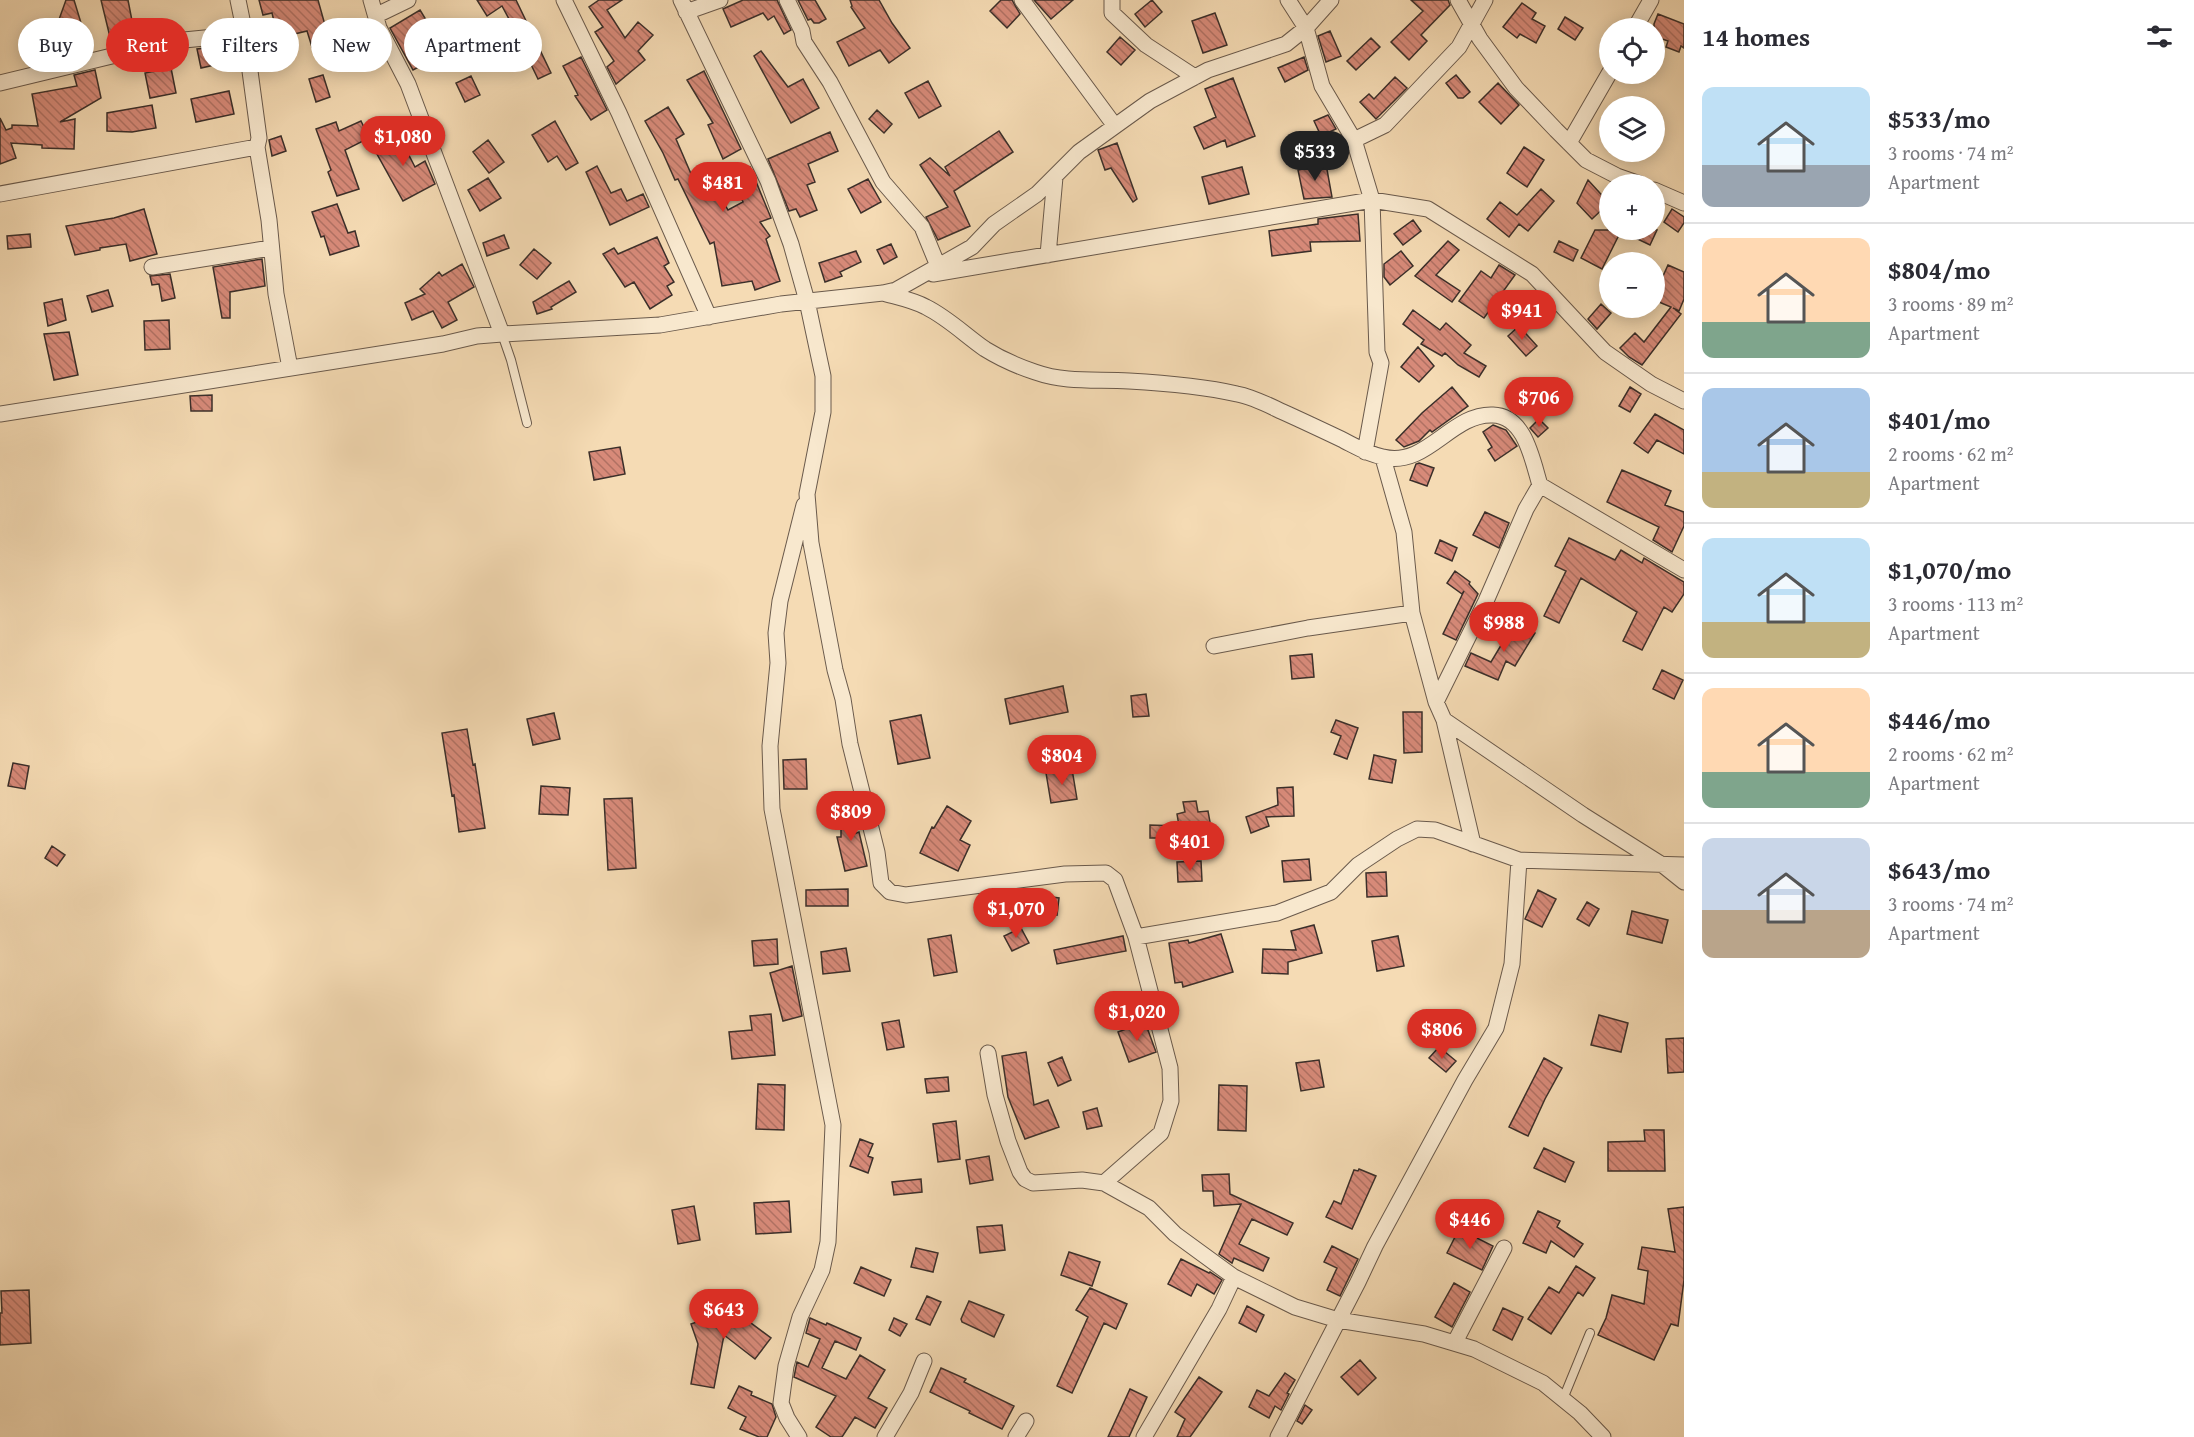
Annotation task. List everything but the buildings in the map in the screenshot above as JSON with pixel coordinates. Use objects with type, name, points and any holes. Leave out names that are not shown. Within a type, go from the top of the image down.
[{"type":"street","points":[[238,0],[242,18]]},
{"type":"street","points":[[408,0],[374,7],[379,28],[408,84],[502,334]]},
{"type":"street","points":[[564,0],[619,113],[709,317]]},
{"type":"street","points":[[720,0],[684,6],[768,181],[791,244],[807,301],[823,376],[823,412],[807,494],[780,601],[776,633],[778,663],[770,746],[772,809],[834,1125],[828,1242],[822,1270],[800,1317],[786,1366],[781,1403],[799,1437]]},
{"type":"street","points":[[787,0],[802,31],[804,42],[830,82],[883,182],[922,227],[938,266]]},
{"type":"street","points":[[1022,0],[1115,126]]},
{"type":"street","points":[[1112,0],[1112,13],[1146,45],[1195,77]]},
{"type":"street","points":[[1288,0],[1306,28],[1322,86],[1354,140],[1372,200],[1377,352],[1381,363],[1365,452]]},
{"type":"street","points":[[0,414],[502,334],[660,325],[807,301],[896,290],[972,248],[994,224],[1037,194],[1079,152],[1150,101],[1208,70],[1286,44],[1306,28],[1331,0]]},
{"type":"street","points":[[1458,0],[1480,39],[1516,88],[1586,160],[1613,174]]},
{"type":"street","points":[[1354,140],[1385,125],[1459,47],[1485,0]]},
{"type":"street","points":[[1641,18],[1651,0]]},
{"type":"street","points":[[0,84],[174,41],[201,38]]},
{"type":"street","points":[[250,72],[259,138],[257,147],[269,220],[276,294],[290,368]]},
{"type":"street","points":[[1569,143],[1603,84]]},
{"type":"street","points":[[0,194],[257,147]]},
{"type":"street","points":[[1048,255],[1055,177]]},
{"type":"street","points":[[1665,195],[1684,203]]},
{"type":"street","points":[[919,277],[1372,200],[1428,208],[1532,274],[1605,352],[1651,384],[1684,401]]},
{"type":"street","points":[[152,267],[271,249]]},
{"type":"street","points":[[883,293],[927,307],[984,348],[1037,373],[1066,380],[1179,384],[1241,394],[1365,452],[1383,458],[1397,460],[1410,456],[1434,444],[1462,423],[1481,414],[1502,415],[1514,423],[1528,448],[1540,484],[1684,570]]},
{"type":"street","points":[[1383,458],[1404,532],[1412,613],[1436,702],[1444,720],[1473,844]]},
{"type":"street","points":[[1436,702],[1486,601],[1526,509],[1540,484]]},
{"type":"street","points":[[807,494],[811,543],[835,670],[843,699],[849,744],[878,852],[881,883],[890,892],[906,895],[1065,874],[1106,873],[1115,880],[1120,890],[1136,937],[1170,1068],[1171,1101],[1161,1133],[1104,1183]]},
{"type":"street","points":[[1214,646],[1308,628],[1412,613]]},
{"type":"street","points":[[1444,720],[1574,809],[1665,866],[1684,882]]},
{"type":"street","points":[[1136,937],[1276,913],[1331,892],[1358,865],[1397,838],[1417,829],[1435,830],[1519,860],[1684,865]]},
{"type":"street","points":[[1278,1437],[1375,1246],[1465,1080],[1496,1028],[1512,964],[1519,860]]},
{"type":"street","points":[[988,1053],[995,1095],[1008,1141],[1025,1179],[1033,1183],[1082,1180],[1104,1183],[1149,1208],[1175,1234],[1234,1277],[1295,1307],[1338,1320],[1424,1334],[1455,1342],[1502,1362],[1543,1383],[1603,1437]]},
{"type":"street","points":[[1455,1342],[1504,1248]]},
{"type":"street","points":[[1144,1437],[1219,1309],[1234,1277]]},
{"type":"street","points":[[885,1437],[911,1393],[924,1361]]},
{"type":"street","points":[[1016,1437],[1026,1421]]},
{"type":"lane","points":[[502,334],[527,423]]},
{"type":"lane","points":[[1563,1399],[1590,1333]]}]
